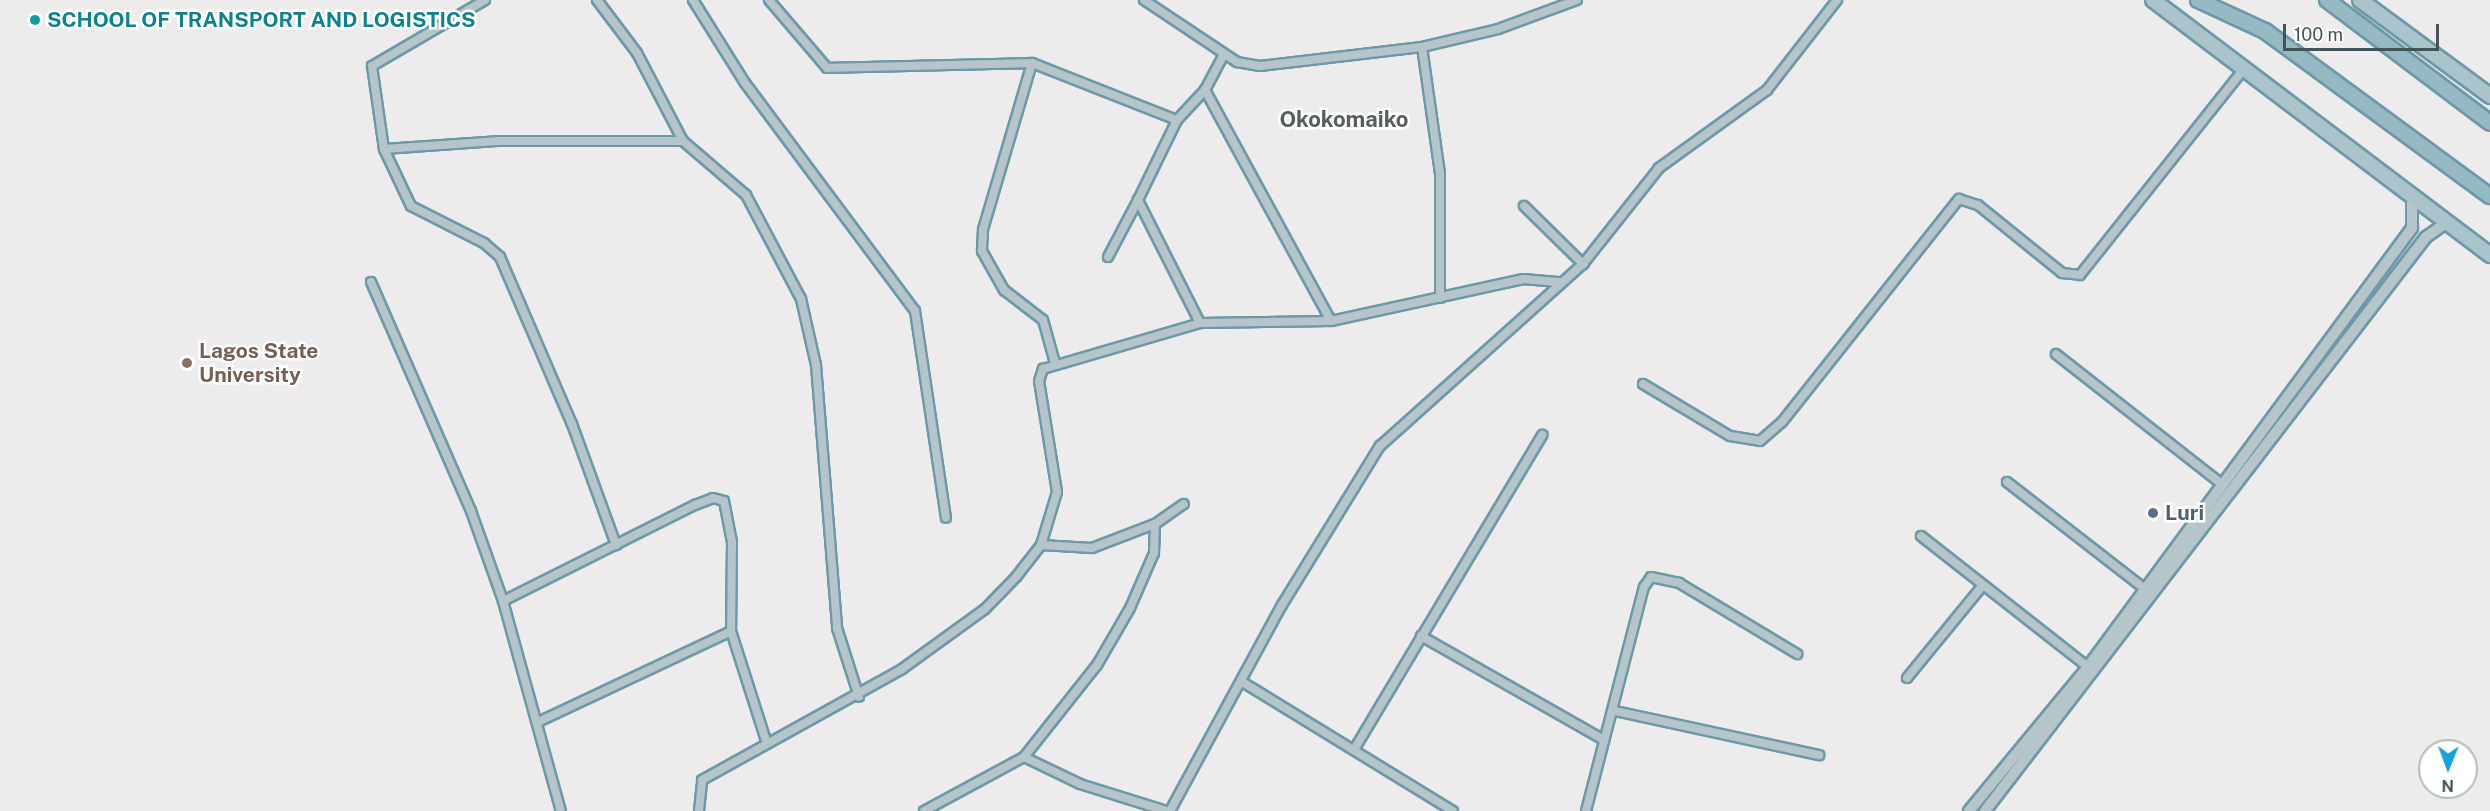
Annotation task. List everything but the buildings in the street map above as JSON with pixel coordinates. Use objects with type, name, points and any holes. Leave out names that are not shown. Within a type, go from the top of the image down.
[{"type":"highway","points":[[2198,0],[2265,31],[2490,196]]},
{"type":"highway","points":[[2327,0],[2490,123]]},
{"type":"main road","points":[[2153,0],[2412,200],[2490,255]]},
{"type":"main road","points":[[2360,0],[2490,96]]},
{"type":"street","points":[[485,0],[372,66],[384,149],[411,206],[484,243],[500,257],[572,424],[615,545]]},
{"type":"street","points":[[597,0],[636,52],[683,141],[746,195],[801,299],[816,365],[837,628],[859,697]]},
{"type":"street","points":[[693,0],[745,83],[915,311],[946,518]]},
{"type":"street","points":[[769,0],[819,64],[833,70],[1032,63],[1177,120]]},
{"type":"street","points":[[1144,0],[1237,62],[1279,66],[1422,47],[1498,29],[1578,0]]},
{"type":"street","points":[[1024,757],[1080,784],[1168,811],[1244,683],[1282,605],[1380,446],[1583,264],[1659,168],[1767,90],[1837,0]]},
{"type":"street","points":[[1422,47],[1440,174],[1440,298]]},
{"type":"street","points":[[1108,257],[1177,120],[1205,90],[1224,54]]},
{"type":"street","points":[[1032,63],[983,230],[982,251],[1004,290],[1043,320],[1055,363]]},
{"type":"street","points":[[1643,384],[1730,436],[1760,441],[1782,422],[1959,199],[1978,204],[2062,273],[2080,275],[2244,69]]},
{"type":"street","points":[[1205,90],[1331,321]]},
{"type":"street","points":[[384,149],[496,141],[683,141]]},
{"type":"street","points":[[1138,200],[1200,323]]},
{"type":"street","points":[[1969,811],[2088,667],[2412,228],[2412,200]]},
{"type":"street","points":[[1524,206],[1583,264]]},
{"type":"street","points":[[1985,811],[2426,237],[2446,223]]},
{"type":"street","points":[[699,811],[702,780],[766,741],[859,697],[985,609],[1041,544],[1057,492],[1039,381],[1041,372],[1055,363],[1200,323],[1331,321],[1523,279],[1561,282]]},
{"type":"street","points":[[371,282],[450,454],[503,601],[561,811]]},
{"type":"street","points":[[2056,354],[2223,485]]},
{"type":"street","points":[[1355,748],[1542,435]]},
{"type":"street","points":[[2007,482],[2146,590]]},
{"type":"street","points":[[503,601],[713,498],[724,501],[732,542],[731,632],[766,741]]},
{"type":"street","points":[[1041,544],[1092,548],[1155,524],[1184,504]]},
{"type":"street","points":[[924,811],[1024,757],[1097,665],[1130,608],[1154,553],[1155,524]]},
{"type":"street","points":[[1921,536],[2088,667]]},
{"type":"street","points":[[1586,811],[1604,740],[1615,711],[1642,595],[1651,577],[1679,583],[1797,654]]},
{"type":"street","points":[[1907,678],[1983,585]]},
{"type":"street","points":[[538,722],[731,632]]},
{"type":"street","points":[[1421,636],[1604,740]]},
{"type":"street","points":[[1244,683],[1355,748],[1453,811]]},
{"type":"street","points":[[1615,711],[1819,755]]},
{"type":"place","name":"SCHOOL OF TRANSPORT AND LOGISTICS","points":[[35,20]]},
{"type":"place","name":"Lagos State University","points":[[187,363]]},
{"type":"place","name":"Luri","points":[[2153,513]]},
{"type":"district","name":"Okokomaiko","points":[[1344,120]]}]
